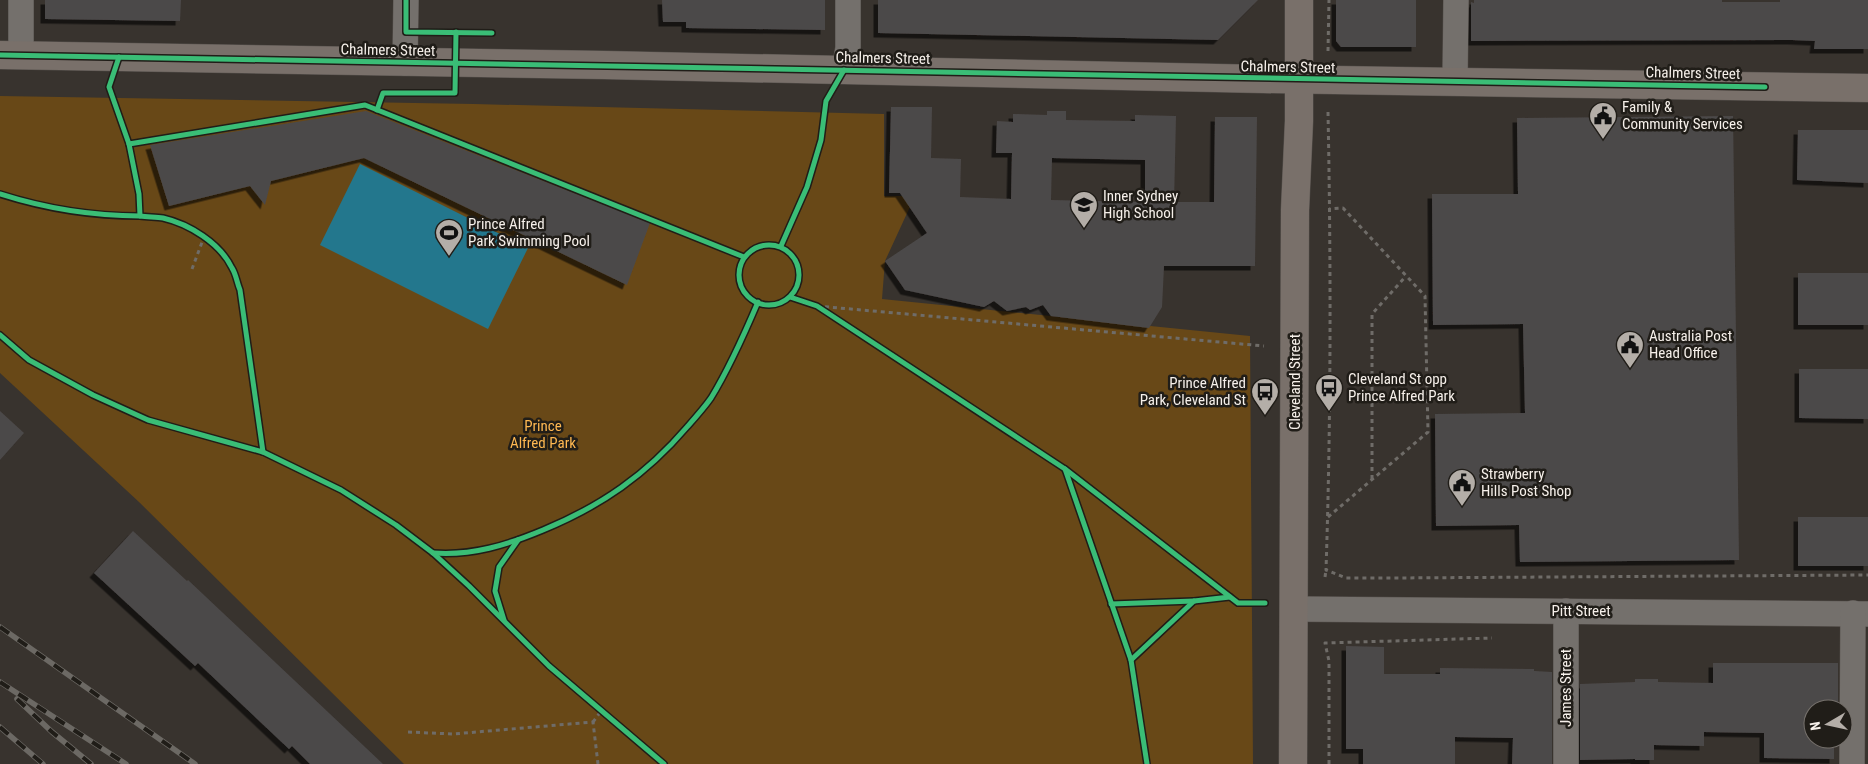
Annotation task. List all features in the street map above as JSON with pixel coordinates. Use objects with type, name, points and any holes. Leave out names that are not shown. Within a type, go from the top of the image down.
[{"type":"main road","name":"Cleveland Street","points":[[1293,764],[1295,220],[1299,0]]},
{"type":"main road","name":"Chalmers Street","points":[[10,55],[1298,80],[1868,88]]},
{"type":"street","points":[[10,55],[21,0]]},
{"type":"street","points":[[405,63],[406,0]]},
{"type":"street","points":[[844,70],[848,48],[848,0]]},
{"type":"street","points":[[1455,81],[1456,0]]},
{"type":"street","name":"Pitt Street","points":[[1294,609],[1861,614]]},
{"type":"street","name":"James Street","points":[[1566,611],[1566,764]]},
{"type":"street","points":[[1852,764],[1861,614]]},
{"type":"path","points":[[1328,50],[1329,0]]},
{"type":"path","points":[[1324,577],[1326,570],[1328,517],[1330,208],[1328,112]]},
{"type":"path","points":[[1328,517],[1428,432],[1425,296],[1343,208],[1330,208]]},
{"type":"path","points":[[196,232],[209,242]]},
{"type":"path","points":[[192,269],[204,237]]},
{"type":"path","points":[[1372,480],[1372,314],[1406,276]]},
{"type":"path","points":[[808,303],[817,306],[1264,346]]},
{"type":"path","points":[[817,306],[833,316]]},
{"type":"path","points":[[1326,570],[1346,578],[1868,575]]},
{"type":"path","points":[[1325,642],[1329,660],[1329,764]]},
{"type":"path","points":[[594,705],[608,717]]},
{"type":"path","points":[[598,764],[593,722],[601,711]]},
{"type":"path","points":[[408,732],[454,734],[593,722]]},
{"type":"green space","name":"Prince Alfred Park","points":[[0,96],[474,104],[884,114],[884,196],[915,196],[885,261],[882,299],[1250,336],[1253,764],[404,764],[139,502],[0,373]]},
{"type":"water","points":[[360,164],[528,248],[488,329],[320,245]]},
{"type":"building","points":[[45,0],[181,0],[180,21],[45,19]]},
{"type":"building","points":[[662,0],[825,0],[825,30],[686,28],[686,22],[663,22]]},
{"type":"building","points":[[878,0],[1258,0],[1218,40],[878,33]]},
{"type":"building","points":[[1336,0],[1416,0],[1416,47],[1341,47],[1336,41]]},
{"type":"building","points":[[1474,0],[1722,0],[1722,2],[1780,2],[1780,0],[1868,0],[1868,49],[1814,49],[1815,41],[1792,40],[1471,41],[1471,2],[1474,3]]},
{"type":"building","name":"Inner Sydney High School","points":[[891,107],[932,107],[931,158],[961,159],[960,197],[1011,199],[1012,153],[996,153],[997,121],[1013,122],[1013,114],[1047,115],[1047,111],[1066,111],[1066,120],[1135,121],[1135,115],[1176,116],[1174,202],[1214,202],[1215,117],[1257,117],[1255,266],[1164,266],[1162,307],[1149,328],[1051,316],[1043,305],[1030,310],[1026,307],[1007,311],[994,301],[984,307],[905,290],[885,261],[927,233],[900,193],[889,193]],"holes":[[[1052,158],[1145,160],[1145,202],[1051,200]]]},
{"type":"building","points":[[366,111],[650,223],[627,285],[364,158],[271,181],[265,205],[250,186],[169,206],[150,145]]},
{"type":"building","name":"Australia Post Head Office","points":[[1733,116],[1739,560],[1520,562],[1519,525],[1436,526],[1435,414],[1525,413],[1523,324],[1433,325],[1432,194],[1518,194],[1517,118]]},
{"type":"building","points":[[1798,130],[1868,130],[1868,183],[1797,180]]},
{"type":"building","points":[[1798,273],[1868,273],[1868,325],[1798,325]]},
{"type":"building","points":[[1799,369],[1868,369],[1868,419],[1799,418]]},
{"type":"building","points":[[0,411],[24,433],[0,460]]},
{"type":"building","points":[[1798,517],[1868,517],[1868,566],[1798,566]]},
{"type":"building","points":[[133,531],[188,580],[383,764],[310,764],[292,746],[289,749],[198,663],[195,666],[94,573]]},
{"type":"building","points":[[1346,646],[1384,647],[1384,674],[1440,674],[1440,668],[1534,669],[1534,671],[1552,672],[1552,764],[1512,764],[1513,738],[1455,737],[1455,764],[1363,764],[1363,749],[1346,749]]},
{"type":"building","points":[[1713,663],[1838,663],[1838,699],[1803,699],[1803,749],[1834,749],[1834,759],[1764,758],[1764,733],[1704,732],[1704,746],[1654,745],[1654,760],[1580,760],[1580,684],[1635,682],[1635,679],[1658,679],[1658,682],[1713,683]]},
{"type":"railway","points":[[0,627],[195,764]]},
{"type":"railway","points":[[0,682],[126,764]]},
{"type":"railway","points":[[17,699],[52,732],[91,764]]},
{"type":"railway","points":[[0,727],[43,764]]},
{"type":"cycle path","points":[[406,0],[406,32],[492,33]]},
{"type":"cycle path","points":[[377,110],[383,93],[455,93],[456,32]]},
{"type":"cycle path","points":[[0,55],[1765,87]]},
{"type":"cycle path","points":[[119,57],[109,87],[129,144],[139,194],[140,216],[163,218],[193,230],[220,250],[233,270],[240,290],[263,452]]},
{"type":"cycle path","points":[[781,246],[807,187],[821,140],[826,101],[844,70]]},
{"type":"cycle path","points":[[129,144],[365,105],[744,257]]},
{"type":"cycle path","points":[[0,194],[69,211],[104,215],[140,216]]},
{"type":"cycle path","points":[[763,245],[775,245],[786,250],[794,258],[799,269],[799,275],[797,287],[786,300],[775,305],[763,305],[752,300],[744,292],[739,281],[739,269],[744,258],[752,250],[763,245]]},
{"type":"cycle path","points":[[790,297],[817,306],[1065,469],[1131,660],[1147,764]]},
{"type":"cycle path","points":[[433,553],[462,553],[503,545],[564,521],[621,488],[655,460],[711,398],[731,363],[758,302]]},
{"type":"cycle path","points":[[0,335],[29,360],[93,395],[148,420],[263,452],[341,490],[396,525],[433,553],[549,666],[664,764]]},
{"type":"cycle path","points":[[1065,469],[1238,603],[1265,603]]},
{"type":"cycle path","points":[[504,620],[495,591],[499,567],[518,540]]},
{"type":"cycle path","points":[[1131,660],[1194,601],[1230,597]]},
{"type":"cycle path","points":[[1111,604],[1194,601]]},
{"type":"place","name":"Family & Community Services","points":[[1603,140]]},
{"type":"place","name":"Inner Sydney High School","points":[[1084,229]]},
{"type":"place","name":"Prince Alfred Park Swimming Pool","points":[[449,257]]},
{"type":"place","name":"Australia Post Head Office","points":[[1630,369]]},
{"type":"place","name":"Cleveland St opp Prince Alfred Park","points":[[1329,412]]},
{"type":"place","name":"Prince Alfred Park, Cleveland St","points":[[1265,416]]},
{"type":"place","name":"Strawberry Hills Post Shop","points":[[1462,507]]}]
